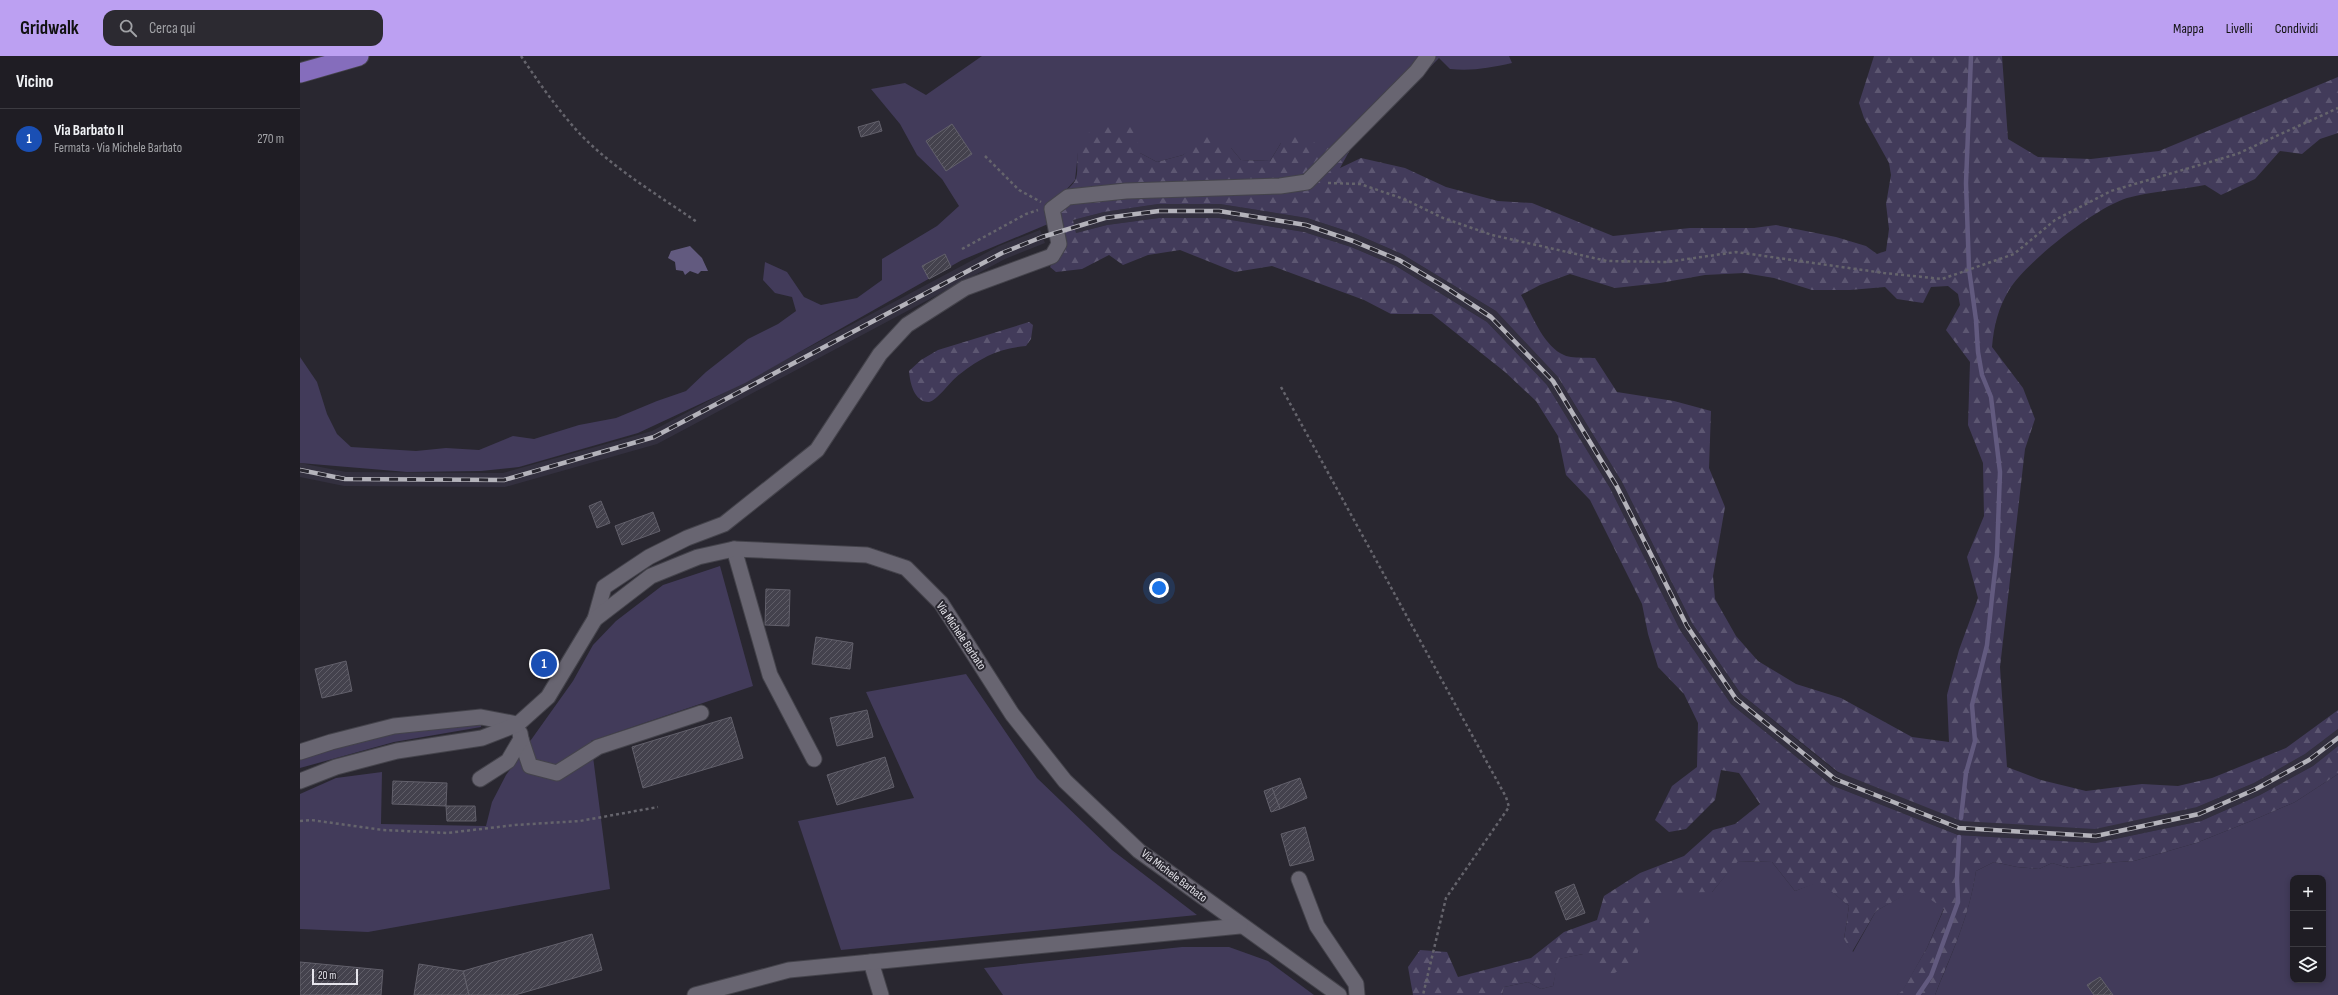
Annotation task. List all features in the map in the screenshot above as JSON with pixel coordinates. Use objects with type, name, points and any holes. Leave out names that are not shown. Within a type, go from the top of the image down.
[{"type":"main road","points":[[300,73],[359,56]]},
{"type":"street","points":[[595,619],[604,587],[649,557],[687,538],[724,524],[817,450],[880,354],[907,325],[965,288],[1052,256],[1059,244],[1052,209],[1068,197],[1126,191],[1280,186],[1307,182],[1424,57]]},
{"type":"street","points":[[734,549],[770,675],[814,759]]},
{"type":"street","name":"Via Michele Barbato","points":[[518,724],[548,697],[595,619],[651,576],[698,557],[734,549],[867,555],[906,568],[941,603],[1012,714],[1065,781],[1139,851],[1240,926],[1339,995]]},
{"type":"street","points":[[518,724],[521,739],[530,766],[557,773],[598,747],[701,713]]},
{"type":"street","points":[[300,752],[331,742],[394,726],[481,717],[518,724]]},
{"type":"street","points":[[300,781],[336,767],[397,751],[482,738],[518,724]]},
{"type":"street","points":[[480,779],[508,761],[521,739]]},
{"type":"street","points":[[1299,879],[1317,926],[1356,984],[1357,995]]},
{"type":"street","points":[[695,995],[790,970],[1240,926]]},
{"type":"street","points":[[871,962],[881,995]]},
{"type":"path","points":[[521,56],[554,102],[580,134],[606,157],[697,222]]},
{"type":"path","points":[[1307,182],[1360,184],[1404,199],[1442,218],[1492,235],[1607,261],[1668,262],[1736,252],[1884,273],[1942,278],[2014,254],[2055,220],[2111,191],[2237,154],[2338,108]]},
{"type":"path","points":[[985,156],[1019,190],[1052,209]]},
{"type":"path","points":[[962,248],[1026,214],[1052,209]]},
{"type":"path","points":[[1281,387],[1506,797],[1509,807],[1446,898],[1423,995]]},
{"type":"path","points":[[300,821],[311,820],[383,830],[447,833],[515,825],[580,820],[658,807]]},
{"type":"shaded area","points":[[1158,204],[1220,204],[1307,218],[1356,234],[1402,254],[1496,311],[1558,377],[1622,482],[1692,623],[1741,694],[1838,773],[2197,807],[2254,783],[2305,754],[2338,729],[2338,746],[2313,766],[2260,795],[2201,821],[2096,843],[1958,835],[1831,785],[1731,704],[1680,630],[1610,488],[1547,385],[1487,322],[1396,266],[1351,247],[1304,232],[1219,218],[1159,218],[1107,225],[1076,233],[1073,220],[1104,212]]},
{"type":"shaded area","points":[[1040,230],[1045,243],[1005,259],[657,444],[505,487],[344,486],[300,477],[300,463],[346,472],[503,473],[652,431],[999,246]]},
{"type":"shaded area","points":[[690,246],[702,258],[708,271],[701,271],[698,274],[690,271],[685,275],[683,271],[676,270],[675,262],[668,258],[671,251]]},
{"type":"green space","points":[[982,56],[1509,56],[1512,63],[1481,69],[1450,69],[1439,58],[1351,148],[1335,146],[1319,151],[1281,143],[1270,161],[1241,160],[1231,148],[1193,149],[1183,155],[1157,162],[1140,153],[1078,153],[1075,180],[1058,199],[1060,219],[962,260],[745,383],[638,433],[519,467],[481,471],[407,472],[300,463],[300,357],[317,382],[327,414],[337,434],[351,447],[416,451],[446,448],[479,450],[513,436],[534,439],[579,425],[616,418],[686,391],[706,372],[748,339],[778,324],[796,311],[792,297],[775,293],[763,280],[765,262],[787,272],[804,297],[821,305],[857,298],[882,280],[882,259],[937,226],[959,206],[942,179],[917,155],[900,124],[871,89],[905,83],[926,95]]},
{"type":"green space","points":[[1874,56],[2002,56],[2008,139],[2038,157],[2091,159],[2159,151],[2338,77],[2338,133],[2320,139],[2302,154],[2280,151],[2255,179],[2221,195],[2205,185],[2127,198],[2097,213],[2062,237],[2045,251],[2018,278],[2009,290],[1999,311],[1995,324],[1992,347],[2023,388],[2035,419],[2025,449],[2000,667],[2007,767],[2041,780],[2086,791],[2142,784],[2178,786],[2212,778],[2286,748],[2338,710],[2338,729],[2305,754],[2254,783],[2197,807],[2095,829],[1961,821],[1838,772],[1741,694],[1692,623],[1622,482],[1558,377],[1496,311],[1402,254],[1356,234],[1307,218],[1220,204],[1158,204],[1104,212],[1073,220],[1076,233],[1107,225],[1159,218],[1219,218],[1304,232],[1351,247],[1396,266],[1487,322],[1547,385],[1610,488],[1680,630],[1731,704],[1831,785],[1958,835],[2096,843],[2201,821],[2260,795],[2313,766],[2338,746],[2338,774],[2295,802],[2251,821],[2196,843],[2134,861],[2102,863],[2069,868],[2052,863],[2039,869],[2017,867],[1994,862],[1976,871],[1964,920],[1935,995],[1897,995],[1902,991],[1927,948],[1944,909],[1916,889],[1876,911],[1852,952],[1844,939],[1849,906],[1820,882],[1795,891],[1772,862],[1738,861],[1712,892],[1660,893],[1633,965],[1605,977],[1583,954],[1559,959],[1553,986],[1541,989],[1528,982],[1504,987],[1502,995],[1413,995],[1408,967],[1420,950],[1447,952],[1458,977],[1531,958],[1564,932],[1597,920],[1604,896],[1640,873],[1684,856],[1713,830],[1735,824],[1760,804],[1739,773],[1721,770],[1715,800],[1686,829],[1669,832],[1655,820],[1672,786],[1697,767],[1698,723],[1684,694],[1658,667],[1648,634],[1642,604],[1590,500],[1566,475],[1558,436],[1536,401],[1505,372],[1432,314],[1391,314],[1364,300],[1272,266],[1235,272],[1180,250],[1148,255],[1123,265],[1109,255],[1082,269],[1056,272],[1050,267],[1065,240],[1060,219],[1058,199],[1075,181],[1077,174],[1077,156],[1081,143],[1092,130],[1115,124],[1134,126],[1140,153],[1157,162],[1183,155],[1207,135],[1231,148],[1241,160],[1270,161],[1281,143],[1300,133],[1315,143],[1319,150],[1335,146],[1351,148],[1340,168],[1361,158],[1405,168],[1446,187],[1498,201],[1532,203],[1613,236],[1690,228],[1754,228],[1776,225],[1836,237],[1866,246],[1877,254],[1886,251],[1889,229],[1886,204],[1891,175],[1889,163],[1864,118],[1859,103]],"holes":[[[1744,273],[1774,278],[1812,290],[1850,290],[1885,287],[1897,299],[1923,303],[1931,287],[1948,286],[1958,294],[1960,305],[1946,330],[1970,362],[1968,425],[1983,463],[1984,516],[1967,557],[1978,598],[1959,650],[1947,695],[1949,742],[1912,737],[1841,698],[1796,684],[1758,661],[1736,636],[1715,599],[1713,576],[1725,507],[1709,468],[1711,411],[1674,401],[1617,392],[1595,358],[1567,356],[1557,351],[1550,344],[1539,329],[1521,295],[1540,285],[1570,274],[1615,288],[1660,283],[1705,275]]]},
{"type":"green space","points":[[1029,322],[1033,325],[1031,339],[1026,346],[1007,349],[983,358],[956,377],[932,401],[924,401],[916,395],[910,381],[909,371],[921,360],[938,350]]},
{"type":"green space","points":[[720,566],[753,686],[591,741],[610,889],[368,932],[300,929],[300,794],[336,778],[382,772],[381,824],[486,826],[492,802],[506,775],[573,681],[593,645],[616,621],[663,585]]},
{"type":"green space","points":[[966,674],[1037,778],[1112,850],[1197,915],[841,950],[798,821],[914,798],[866,692]]},
{"type":"green space","points":[[481,722],[481,727],[394,742],[300,768],[300,756],[392,730]]},
{"type":"green space","points":[[2338,774],[2338,995],[1935,995],[1954,949],[1969,904],[1976,871],[1994,862],[2017,867],[2039,869],[2052,863],[2069,868],[2102,863],[2134,861],[2196,843],[2295,802]]},
{"type":"green space","points":[[1737,861],[1772,862],[1795,891],[1820,881],[1849,906],[1844,939],[1853,952],[1876,911],[1916,888],[1944,908],[1927,948],[1902,992],[1897,995],[1502,995],[1504,987],[1528,982],[1541,989],[1553,986],[1558,959],[1583,954],[1651,912],[1660,892],[1712,892]]},
{"type":"green space","points":[[1182,947],[1229,947],[1268,961],[1314,995],[1003,995],[984,968]]},
{"type":"building","points":[[879,121],[882,131],[861,137],[858,127]]},
{"type":"building","points":[[952,124],[972,154],[946,171],[926,141]]},
{"type":"building","points":[[945,254],[951,267],[929,279],[922,266]]},
{"type":"building","points":[[601,501],[610,523],[597,528],[589,506]]},
{"type":"building","points":[[653,512],[660,531],[622,545],[615,526]]},
{"type":"building","points":[[766,589],[790,590],[789,626],[765,625]]},
{"type":"building","points":[[816,637],[853,643],[850,669],[812,664]]},
{"type":"building","points":[[346,661],[352,691],[322,698],[315,669]]},
{"type":"building","points":[[867,710],[873,737],[837,746],[830,718]]},
{"type":"building","points":[[731,717],[743,758],[643,788],[632,747]]},
{"type":"building","points":[[885,757],[894,787],[837,805],[827,775]]},
{"type":"building","points":[[1300,778],[1307,798],[1280,809],[1272,788]]},
{"type":"building","points":[[393,781],[447,783],[446,806],[392,804]]},
{"type":"building","points":[[1272,788],[1280,809],[1271,812],[1264,791]]},
{"type":"building","points":[[446,806],[475,806],[476,821],[447,821]]},
{"type":"building","points":[[1305,827],[1314,860],[1290,866],[1281,834]]},
{"type":"building","points":[[1574,884],[1585,913],[1566,920],[1555,892]]},
{"type":"building","points":[[592,934],[602,970],[515,995],[469,995],[463,971]]},
{"type":"building","points":[[300,962],[383,970],[381,995],[300,995]]},
{"type":"building","points":[[419,964],[463,971],[469,995],[414,995]]},
{"type":"building","points":[[2100,977],[2113,995],[2094,995],[2087,985]]},
{"type":"waterway","points":[[1961,818],[1966,773],[1975,741],[1972,705],[1987,645],[1997,554],[2000,472],[1991,397],[1982,375],[1978,352],[1976,320],[1969,269],[1966,183],[1971,56]]},
{"type":"waterway","points":[[1918,995],[1931,976],[1958,902],[1957,878],[1959,837]]},
{"type":"railway","points":[[300,470],[345,479],[504,480],[654,437],[1002,253],[1042,237],[1105,218],[1159,211],[1219,211],[1306,225],[1353,241],[1399,260],[1445,287],[1491,317],[1553,381],[1616,485],[1687,626],[1736,699],[1835,779],[1959,828],[2096,836],[2199,814],[2256,789],[2309,760],[2338,738]]},
{"type":"place","name":"Via Barbato II","points":[[544,664]]}]
